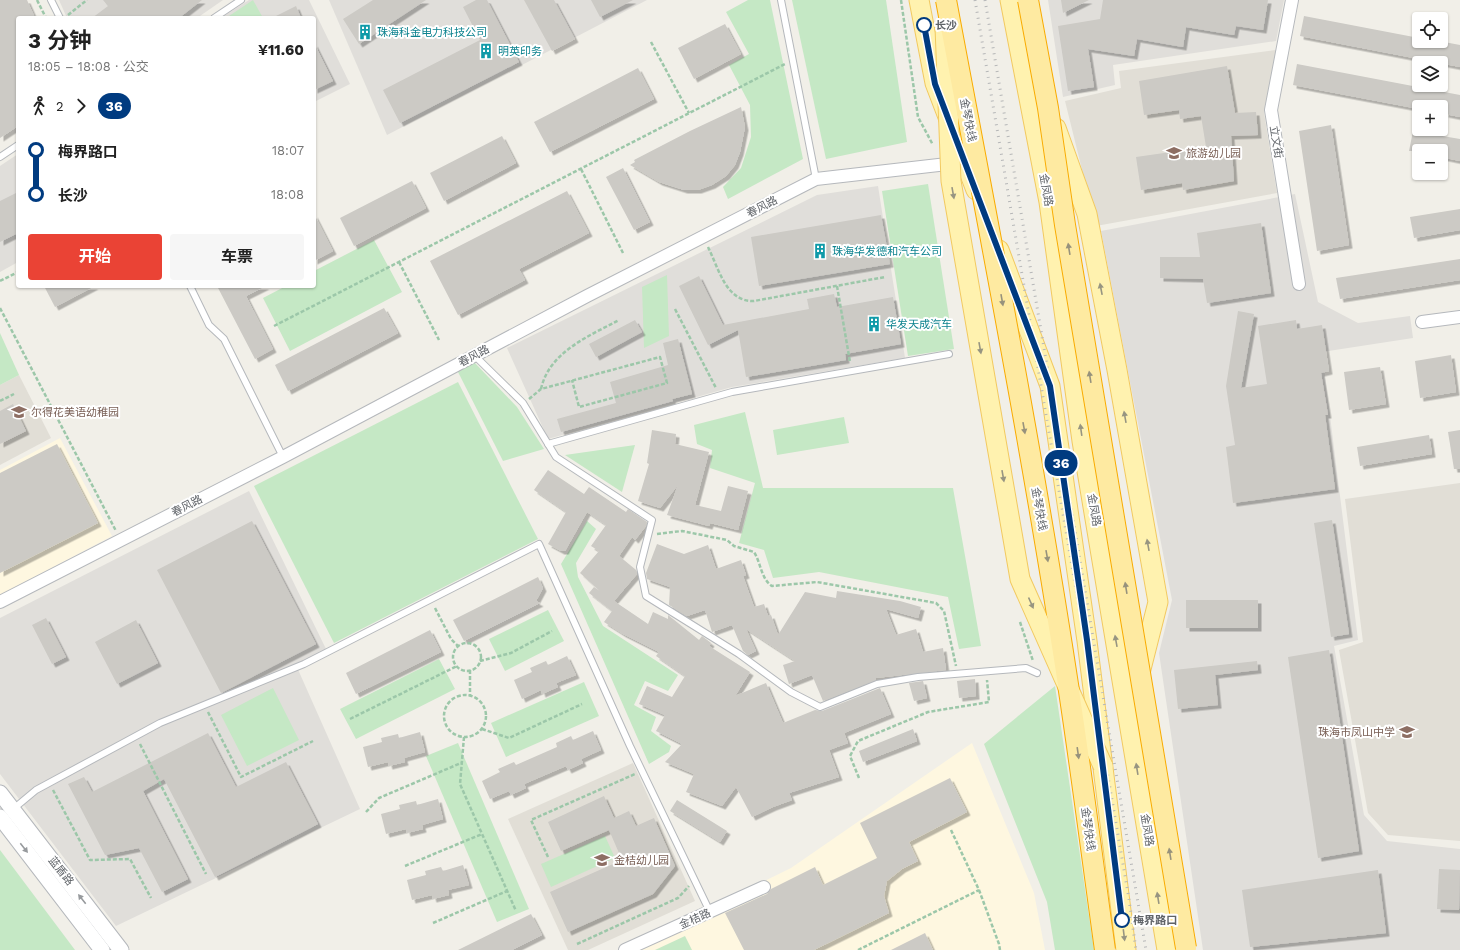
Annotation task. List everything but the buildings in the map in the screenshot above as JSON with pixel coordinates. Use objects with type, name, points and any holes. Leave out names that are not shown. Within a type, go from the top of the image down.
[{"type":"highway","name":"金琴快线","points":[[945,0],[998,279],[1049,569],[1069,692],[1105,950]]},
{"type":"highway","points":[[1028,0],[1048,108],[1176,949]]},
{"type":"main road","points":[[919,0],[935,84],[1050,386],[1087,640],[1126,950]]},
{"type":"main road","points":[[945,0],[951,181],[1020,579],[1103,766]]},
{"type":"main road","name":"金凤路","points":[[1010,0],[1049,202],[1082,440],[1129,719],[1176,949]]},
{"type":"main road","points":[[1048,108],[1087,214],[1117,370],[1158,602],[1129,719]]},
{"type":"street","name":"立文街","points":[[1292,0],[1271,110],[1299,284]]},
{"type":"street","name":"春风路","points":[[0,602],[284,457],[816,179],[965,161]]},
{"type":"street","points":[[1422,322],[1460,317]]},
{"type":"street","name":"蓝盾路","points":[[0,793],[4,815],[102,950]]},
{"type":"street","name":"蓝盾路","points":[[4,815],[121,950]]},
{"type":"street","name":"金桔路","points":[[625,950],[764,887]]},
{"type":"lane","points":[[51,0],[59,16]]},
{"type":"lane","points":[[217,16],[241,0]]},
{"type":"lane","points":[[782,0],[816,179]]},
{"type":"lane","points":[[0,157],[16,146]]},
{"type":"lane","points":[[191,288],[209,325],[224,339],[284,457]]},
{"type":"lane","points":[[548,444],[720,396],[949,354]]},
{"type":"lane","points":[[475,356],[523,403],[556,457],[652,520],[640,567],[646,596],[739,654],[791,692],[820,707],[877,684],[918,678],[1026,668],[1036,672]]},
{"type":"lane","points":[[4,815],[36,790],[160,723],[304,664],[540,544],[642,771],[710,912]]},
{"type":"path","points":[[37,0],[45,16]]},
{"type":"path","points":[[67,16],[87,0]]},
{"type":"path","points":[[651,42],[689,113]]},
{"type":"path","points":[[274,326],[793,60]]},
{"type":"path","points":[[581,169],[623,253]]},
{"type":"path","points":[[703,237],[728,289],[734,296],[744,301],[754,301],[885,277]]},
{"type":"path","points":[[399,262],[439,340]]},
{"type":"path","points":[[0,281],[16,273]]},
{"type":"path","points":[[837,286],[851,371]]},
{"type":"path","points":[[0,308],[120,540]]},
{"type":"path","points":[[675,309],[720,396]]},
{"type":"path","points":[[541,389],[543,380],[552,365],[574,344],[619,320]]},
{"type":"path","points":[[523,403],[541,389],[572,380],[660,357],[667,383],[579,407],[572,380]]},
{"type":"path","points":[[0,401],[14,394]]},
{"type":"path","points":[[648,536],[682,531],[727,540],[734,546],[754,552],[759,560],[766,580],[772,586],[817,582],[936,603],[944,611],[957,674]]},
{"type":"path","points":[[431,600],[451,639],[458,646]]},
{"type":"path","points":[[480,661],[480,652],[475,645],[466,643],[458,646],[453,654],[453,658],[457,666],[461,669],[470,670],[480,661],[511,653],[552,631]]},
{"type":"path","points":[[350,719],[457,666]]},
{"type":"path","points":[[470,670],[470,696]]},
{"type":"path","points":[[859,778],[850,756],[858,741],[928,712],[989,702],[987,672]]},
{"type":"path","points":[[464,695],[470,696],[482,703],[486,716],[482,729],[471,736],[464,737],[451,732],[447,726],[444,713],[451,701],[464,695]]},
{"type":"path","points":[[482,729],[509,738],[582,704]]},
{"type":"path","points":[[204,705],[241,777],[313,741]]},
{"type":"path","points":[[135,736],[206,874]]},
{"type":"path","points":[[464,737],[460,784],[516,911]]},
{"type":"path","points":[[366,812],[379,798],[461,762]]},
{"type":"path","points":[[548,857],[531,820],[642,771]]},
{"type":"path","points":[[48,783],[90,860],[130,859],[150,898]]},
{"type":"path","points":[[951,830],[979,890],[1000,950]]},
{"type":"path","points":[[405,866],[482,834]]},
{"type":"path","points":[[577,944],[678,898],[694,879]]},
{"type":"path","points":[[858,950],[979,890]]},
{"type":"path","points":[[433,923],[507,891]]},
{"type":"shaded area","points":[[59,0],[223,0],[200,16],[66,16]]},
{"type":"shaded area","points":[[249,0],[309,0],[350,84],[316,101],[316,16],[224,16]]},
{"type":"shaded area","points":[[329,0],[647,0],[387,135]]},
{"type":"shaded area","points":[[1048,0],[1284,0],[1276,41],[1113,65],[1115,85],[1063,97]]},
{"type":"shaded area","name":"旅游幼儿园","points":[[1276,50],[1264,113],[1277,193],[1096,226],[1065,101],[1121,88],[1119,71]]},
{"type":"shaded area","points":[[16,155],[16,263],[0,272],[0,166]]},
{"type":"shaded area","points":[[878,186],[905,358],[732,387],[548,439],[507,348],[817,195]]},
{"type":"shaded area","points":[[1295,194],[1318,302],[1358,323],[1410,316],[1413,338],[1322,352],[1358,640],[1334,646],[1364,815],[1387,841],[1460,849],[1460,950],[1203,950],[1159,653],[1172,600],[1101,231]]},
{"type":"shaded area","name":"尔得花美语幼稚园","points":[[19,375],[51,438],[0,465],[0,385]]},
{"type":"shaded area","points":[[60,438],[112,536],[0,595],[0,470]]},
{"type":"shaded area","name":"珠海市凤山中学","points":[[1460,483],[1460,841],[1388,835],[1368,813],[1339,650],[1363,642],[1345,499]]},
{"type":"shaded area","points":[[249,491],[326,649],[296,665],[360,809],[116,926],[0,774],[0,618]]},
{"type":"shaded area","points":[[972,743],[1034,893],[1045,950],[623,950],[791,868]]},
{"type":"shaded area","name":"金桔幼儿园","points":[[633,763],[695,901],[588,950],[568,950],[508,819]]},
{"type":"green space","points":[[253,0],[262,16],[229,16]]},
{"type":"green space","points":[[748,0],[770,0],[803,159],[728,199],[723,187],[741,168],[751,137],[750,105],[729,65],[749,54],[726,12]]},
{"type":"green space","points":[[792,0],[886,0],[907,142],[826,159]]},
{"type":"green space","points":[[928,184],[954,349],[908,356],[882,191]]},
{"type":"green space","points":[[374,240],[402,292],[290,351],[263,298],[282,288],[316,288],[316,270]]},
{"type":"green space","points":[[667,275],[669,336],[644,348],[642,287]]},
{"type":"green space","points":[[0,333],[19,375],[0,385]]},
{"type":"green space","points":[[473,361],[517,407],[544,449],[503,461],[457,370]]},
{"type":"green space","points":[[458,382],[538,539],[334,643],[254,486]]},
{"type":"green space","points":[[745,412],[763,488],[953,488],[981,646],[959,649],[948,597],[819,572],[773,578],[764,550],[739,543],[755,483],[710,468],[712,450],[697,444],[694,425]]},
{"type":"green space","points":[[844,417],[849,443],[777,455],[773,430]]},
{"type":"green space","points":[[635,445],[622,492],[565,455]]},
{"type":"green space","points":[[587,521],[596,529],[576,563],[578,577],[603,626],[678,675],[668,691],[645,681],[634,705],[656,717],[651,731],[671,746],[669,752],[649,764],[561,564]]},
{"type":"green space","points":[[548,610],[564,641],[505,671],[489,639]]},
{"type":"green space","points":[[439,659],[455,689],[356,739],[340,709]]},
{"type":"green space","points":[[584,682],[599,716],[506,757],[491,723]]},
{"type":"green space","points":[[1055,686],[1094,950],[1055,950],[1047,902],[984,744]]},
{"type":"green space","points":[[273,688],[299,740],[247,766],[221,715]]},
{"type":"green space","points":[[458,743],[529,909],[497,922],[426,756]]},
{"type":"green space","points":[[605,836],[615,858],[551,887],[541,864]]},
{"type":"green space","points":[[0,850],[75,950],[0,950]]},
{"type":"green space","points":[[685,936],[692,950],[655,950]]},
{"type":"railway","points":[[975,0],[1129,899],[1136,950]]},
{"type":"railway","points":[[985,0],[1146,950]]},
{"type":"bus line","name":"36","points":[[924,25],[935,84],[1050,386],[1087,640],[1122,920]]},
{"type":"place","name":"长沙","points":[[924,25]]},
{"type":"place","name":"珠海科金电力科技公司","points":[[365,32]]},
{"type":"place","name":"明英印务","points":[[486,51]]},
{"type":"place","name":"旅游幼儿园","points":[[1174,153]]},
{"type":"place","name":"珠海华发德和汽车公司","points":[[820,251]]},
{"type":"place","name":"华发天成汽车","points":[[874,324]]},
{"type":"place","name":"尔得花美语幼稚园","points":[[19,412]]},
{"type":"place","name":"珠海市凤山中学","points":[[1407,732]]},
{"type":"place","name":"金桔幼儿园","points":[[602,860]]},
{"type":"place","name":"梅界路口","points":[[1122,920]]}]
